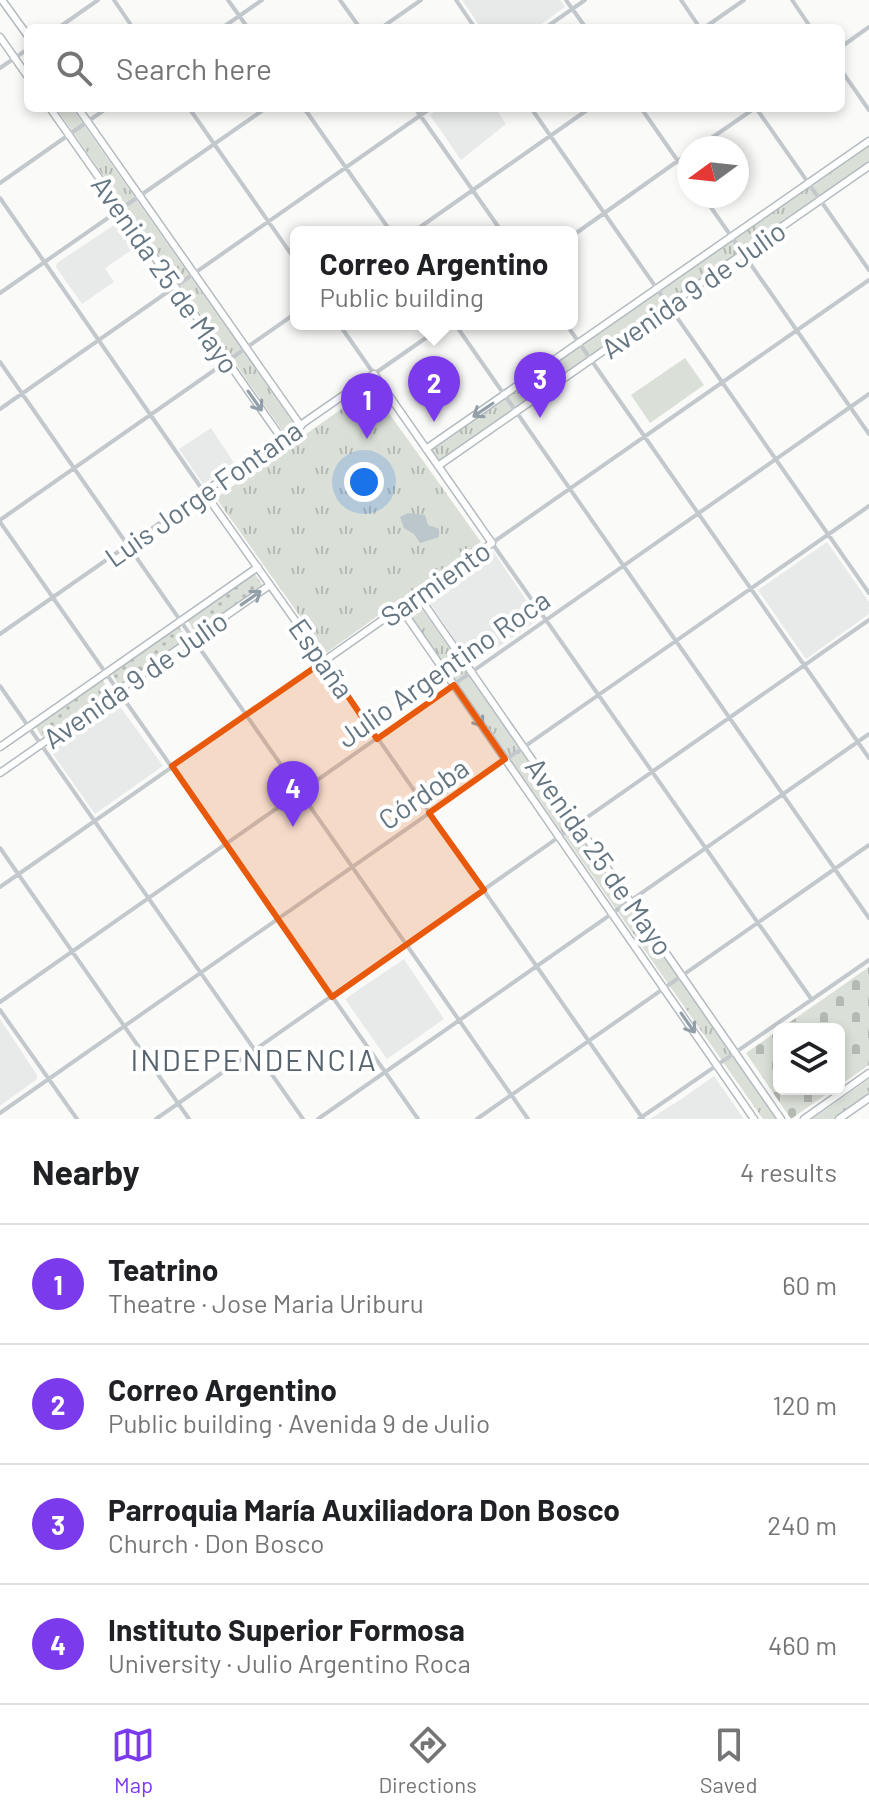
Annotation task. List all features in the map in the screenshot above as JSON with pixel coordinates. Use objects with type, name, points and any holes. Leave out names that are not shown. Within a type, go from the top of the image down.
[{"type":"main road","points":[[2,0],[24,30]]},
{"type":"main road","points":[[0,37],[24,71]]},
{"type":"main road","name":"Avenida 25 de Mayo","points":[[53,112],[282,439]]},
{"type":"main road","name":"Avenida 25 de Mayo","points":[[81,112],[301,426]]},
{"type":"main road","name":"Avenida 9 de Julio","points":[[426,449],[869,141]]},
{"type":"main road","name":"Avenida 9 de Julio","points":[[438,466],[869,166]]},
{"type":"main road","points":[[374,374],[492,543]]},
{"type":"main road","name":"Luis Jorge Fontana","points":[[204,492],[374,374]]},
{"type":"main road","name":"España","points":[[204,492],[324,661]]},
{"type":"main road","name":"Sarmiento","points":[[324,661],[492,543]]},
{"type":"main road","name":"Avenida 9 de Julio","points":[[0,747],[258,567]]},
{"type":"main road","name":"Avenida 9 de Julio","points":[[0,773],[270,585]]},
{"type":"main road","name":"Avenida 25 de Mayo","points":[[418,595],[781,1119]]},
{"type":"main road","name":"Avenida 25 de Mayo","points":[[400,607],[754,1119]]},
{"type":"main road","points":[[804,1119],[866,1075]]},
{"type":"main road","points":[[839,1119],[869,1098]]},
{"type":"street","points":[[64,24],[98,0]]},
{"type":"street","points":[[114,0],[130,24]]},
{"type":"street","points":[[228,0],[245,24]]},
{"type":"street","points":[[228,24],[262,0]]},
{"type":"street","points":[[340,0],[357,24]]},
{"type":"street","points":[[387,24],[421,0]]},
{"type":"street","points":[[456,0],[472,24]]},
{"type":"street","points":[[566,0],[583,24]]},
{"type":"street","points":[[551,24],[585,0]]},
{"type":"street","points":[[681,0],[699,24]]},
{"type":"street","points":[[708,24],[744,0]]},
{"type":"street","points":[[792,0],[808,24]]},
{"type":"street","points":[[845,44],[869,27]]},
{"type":"street","points":[[0,68],[24,52]]},
{"type":"street","points":[[845,76],[869,110]]},
{"type":"street","points":[[0,183],[102,112]]},
{"type":"street","points":[[192,112],[290,253]]},
{"type":"street","points":[[0,293],[260,112]]},
{"type":"street","points":[[307,112],[387,226]]},
{"type":"street","points":[[418,112],[498,226]]},
{"type":"street","points":[[0,409],[425,112]]},
{"type":"street","points":[[534,112],[869,593]]},
{"type":"street","points":[[421,226],[584,112]]},
{"type":"street","points":[[644,112],[677,160]]},
{"type":"street","points":[[714,136],[749,112]]},
{"type":"street","points":[[758,112],[869,270]]},
{"type":"street","points":[[578,232],[677,162]]},
{"type":"street","name":"España","points":[[0,198],[204,492]]},
{"type":"street","points":[[711,208],[869,434]]},
{"type":"street","name":"Sarmiento","points":[[492,543],[869,280]]},
{"type":"street","points":[[290,317],[0,521],[418,1119]]},
{"type":"street","points":[[343,330],[374,374]]},
{"type":"street","name":"Luis Jorge Fontana","points":[[374,374],[437,330]]},
{"type":"street","points":[[459,330],[869,918]]},
{"type":"street","points":[[570,330],[869,758]]},
{"type":"street","points":[[0,362],[528,1119]]},
{"type":"street","name":"Julio Argentino Roca","points":[[0,1002],[869,394]]},
{"type":"street","name":"Luis Jorge Fontana","points":[[0,634],[204,492]]},
{"type":"street","name":"Córdoba","points":[[0,1113],[869,506]]},
{"type":"street","points":[[492,543],[812,1000]]},
{"type":"street","points":[[156,1119],[869,620]]},
{"type":"street","name":"España","points":[[324,661],[642,1118]]},
{"type":"street","name":"Sarmiento","points":[[0,887],[324,661]]},
{"type":"street","points":[[0,686],[303,1119]]},
{"type":"street","points":[[318,1119],[869,734]]},
{"type":"street","points":[[477,1119],[869,845]]},
{"type":"street","points":[[0,848],[189,1119]]},
{"type":"street","points":[[642,1118],[869,960]]},
{"type":"street","points":[[0,1010],[77,1119]]},
{"type":"street","points":[[866,1075],[869,1085]]},
{"type":"highlighted area","points":[[324,661],[377,739],[454,685],[505,759],[429,813],[484,890],[332,997],[172,766]]},
{"type":"shaded area","points":[[462,0],[560,0],[565,7],[542,24],[478,24]]},
{"type":"shaded area","points":[[434,112],[498,112],[506,124],[461,160],[430,115]]},
{"type":"shaded area","points":[[117,223],[136,247],[105,268],[114,282],[82,304],[56,267],[57,263]]},
{"type":"shaded area","points":[[211,428],[234,463],[203,484],[179,449]]},
{"type":"shaded area","points":[[408,513],[425,515],[428,525],[439,529],[439,537],[420,543],[414,534],[404,528],[400,517]]},
{"type":"shaded area","points":[[827,542],[869,602],[869,614],[806,659],[758,590]]},
{"type":"shaded area","points":[[493,551],[539,619],[472,665],[426,597]]},
{"type":"shaded area","points":[[116,701],[163,766],[95,814],[48,747]]},
{"type":"shaded area","points":[[404,959],[444,1019],[387,1059],[345,999]]},
{"type":"shaded area","points":[[0,1019],[37,1079],[0,1106]]},
{"type":"shaded area","points":[[714,1076],[744,1119],[650,1119],[683,1098]]},
{"type":"green space","points":[[59,112],[75,112],[295,425],[284,433]]},
{"type":"green space","points":[[869,145],[869,162],[440,461],[432,449]]},
{"type":"green space","points":[[685,358],[704,385],[650,423],[631,395]]},
{"type":"green space","points":[[371,388],[481,542],[326,653],[216,498]]},
{"type":"green space","points":[[255,574],[263,586],[199,632],[193,630],[188,620]]},
{"type":"green space","points":[[417,602],[777,1119],[763,1119],[406,610]]},
{"type":"green space","points":[[179,627],[187,639],[123,685],[117,683],[112,673]]},
{"type":"green space","points":[[103,680],[110,694],[47,738],[41,736],[35,725]]},
{"type":"green space","points":[[869,967],[869,1065],[845,1082],[845,1023],[789,1023]]},
{"type":"green space","points":[[773,1034],[773,1093],[746,1053]]},
{"type":"green space","points":[[869,1079],[869,1095],[835,1119],[812,1119]]},
{"type":"green space","points":[[775,1095],[825,1095],[791,1119]]},
{"type":"place","name":"Parroquia María Auxiliadora Don Bosco","points":[[540,418]]},
{"type":"place","name":"Correo Argentino","points":[[434,422]]},
{"type":"place","name":"Teatrino","points":[[367,439]]},
{"type":"place","name":"Instituto Superior Formosa","points":[[293,827]]},
{"type":"district","name":"INDEPENDENCIA","points":[[254,1059]]}]
